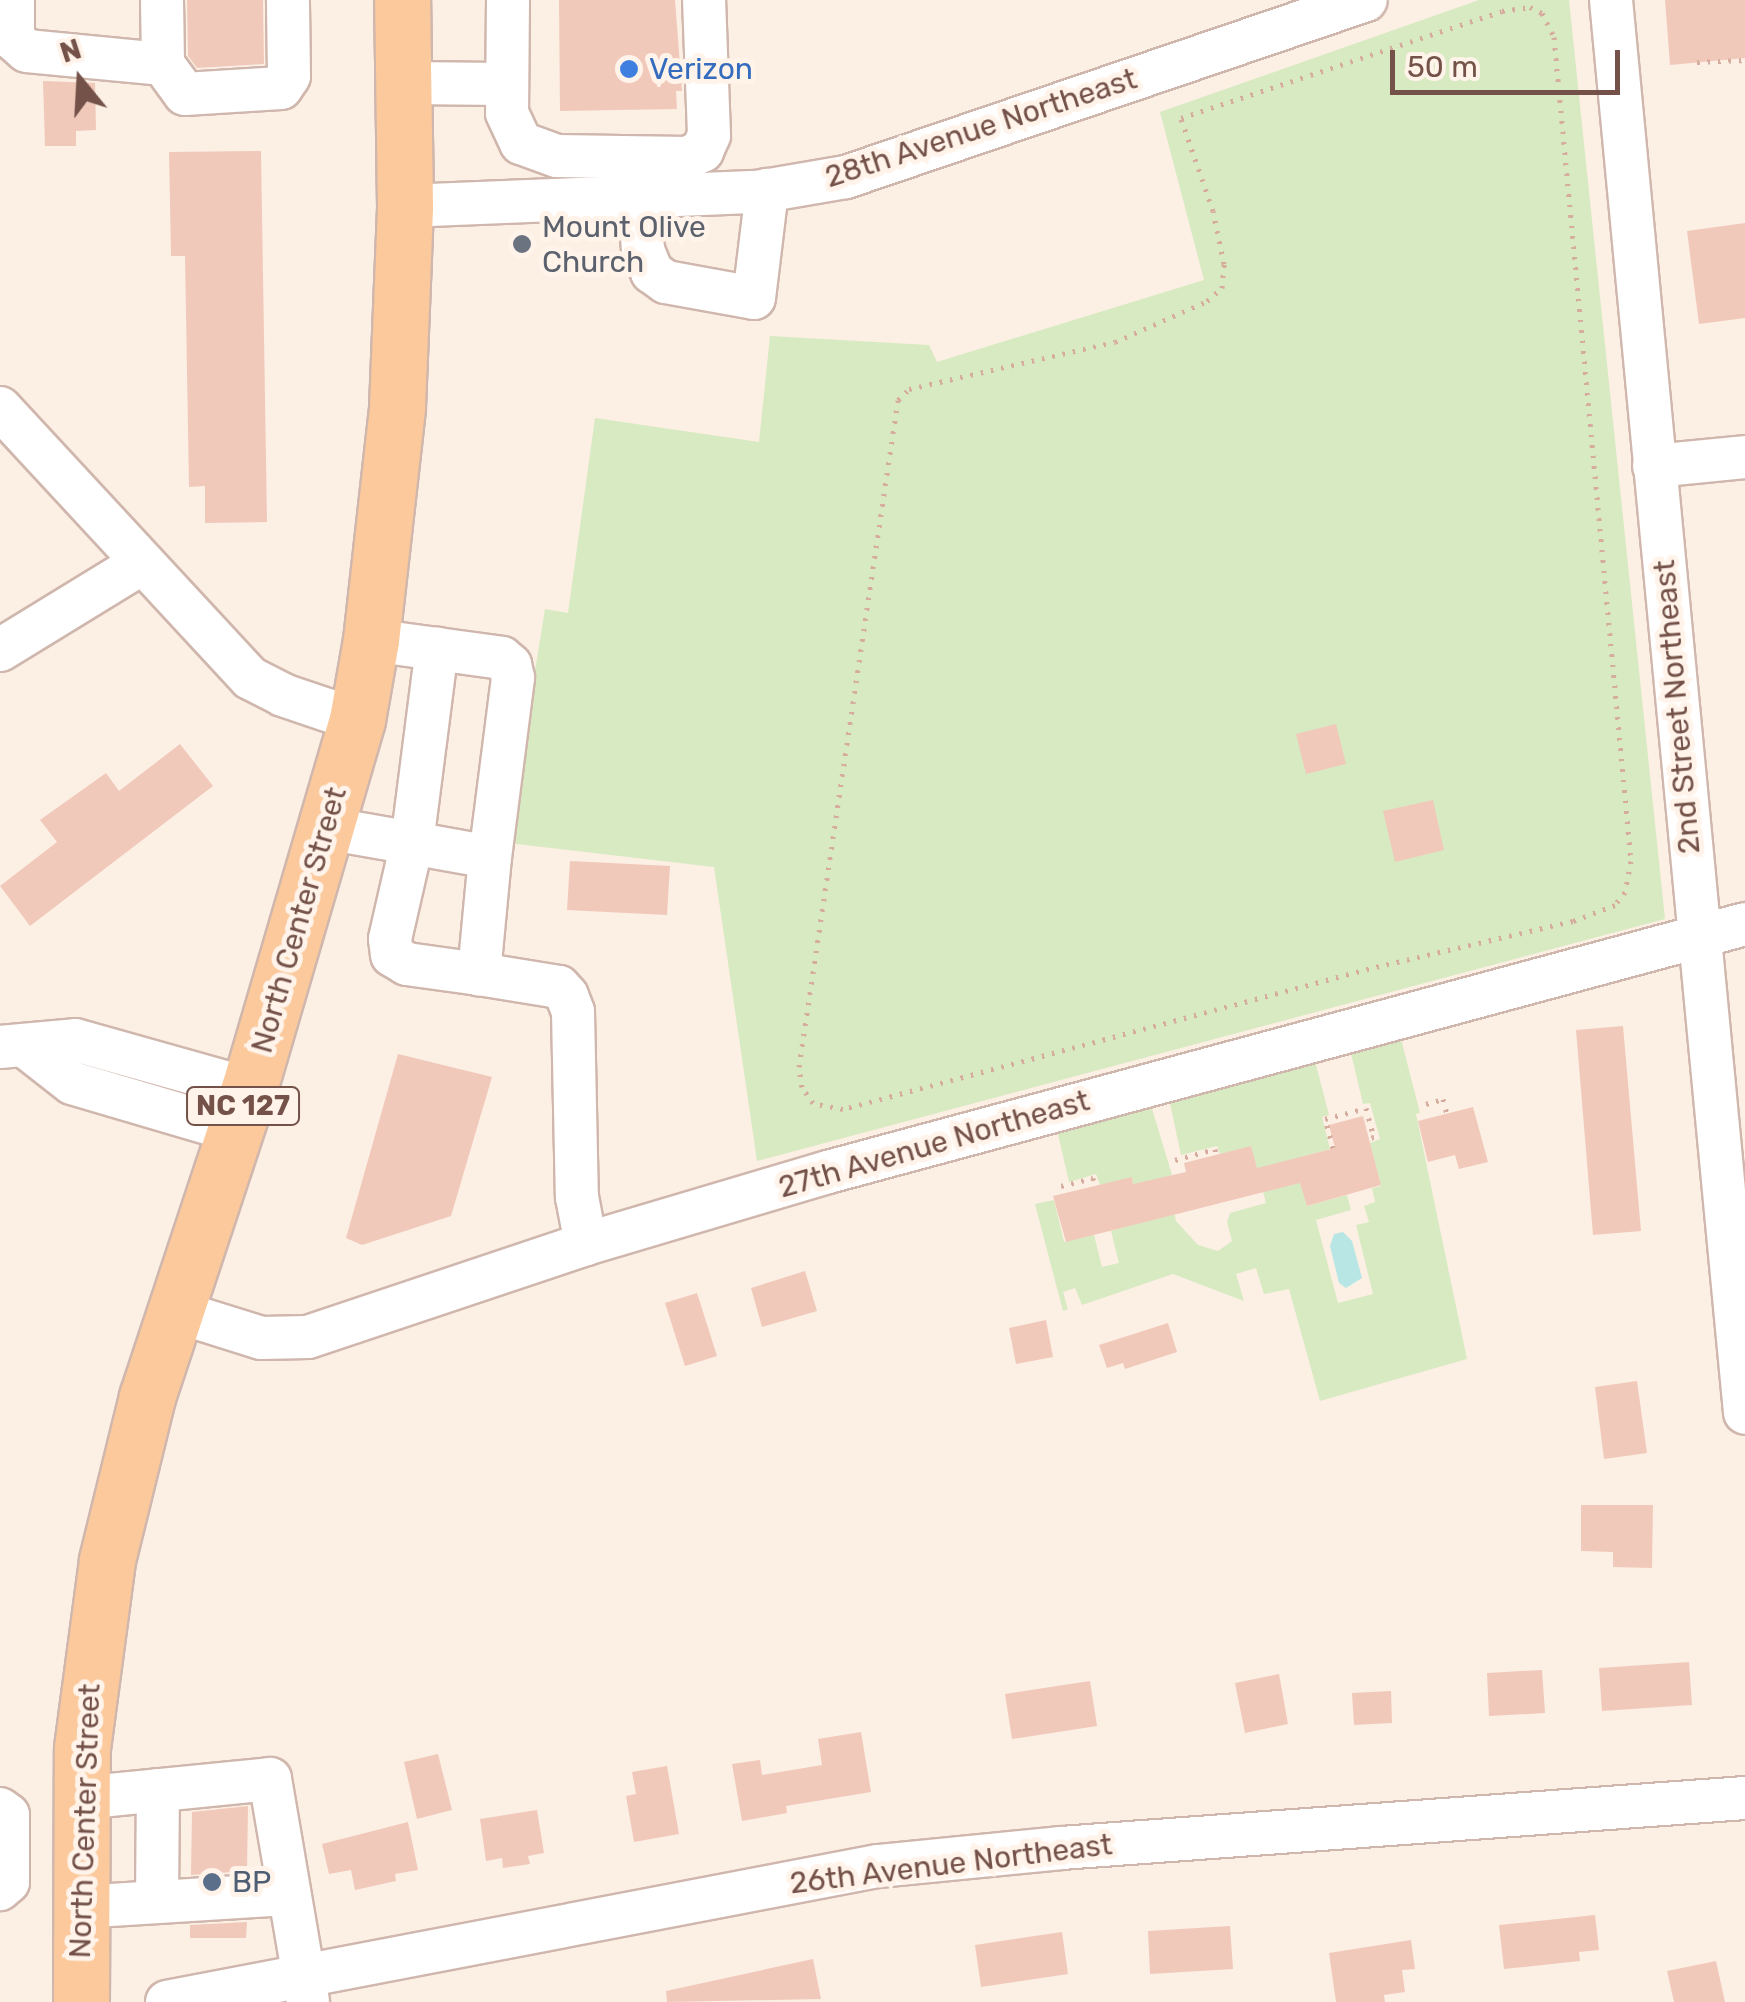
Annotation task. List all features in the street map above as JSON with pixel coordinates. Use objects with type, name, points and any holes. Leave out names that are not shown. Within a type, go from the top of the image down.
[{"type":"main road","name":"North Center Street","points":[[81,2002],[80,1798],[100,1596],[133,1450],[242,1110],[357,720],[371,640],[397,407],[405,206],[402,0]]},
{"type":"street","points":[[13,0],[13,40],[27,51],[164,64]]},
{"type":"street","points":[[162,0],[164,64],[185,94],[281,88],[289,76],[288,0]]},
{"type":"street","points":[[508,0],[507,113],[512,130],[536,152],[686,158],[702,151],[709,134],[704,0]]},
{"type":"street","name":"28th Avenue Northeast","points":[[405,206],[768,190],[846,177],[1366,0]]},
{"type":"street","name":"2nd Street Northeast","points":[[1611,0],[1745,1413]]},
{"type":"street","points":[[404,82],[507,84]]},
{"type":"street","points":[[639,196],[643,250],[652,272],[666,282],[754,298],[768,190]]},
{"type":"street","points":[[0,408],[250,678],[357,720]]},
{"type":"street","points":[[1654,466],[1745,457]]},
{"type":"street","points":[[0,650],[142,563]]},
{"type":"street","points":[[371,640],[502,658],[513,678],[479,974]]},
{"type":"street","points":[[437,649],[412,844],[390,939],[392,955],[408,964],[559,986],[567,996],[573,1012],[577,1197],[586,1244]]},
{"type":"street","points":[[326,828],[490,857]]},
{"type":"street","name":"27th Avenue Northeast","points":[[175,1311],[260,1338],[296,1339],[586,1244],[828,1172],[1698,933],[1745,924]]},
{"type":"street","points":[[13,1047],[76,1040],[242,1110]]},
{"type":"street","points":[[72,1083],[76,1040]]},
{"type":"street","points":[[13,1047],[72,1083],[242,1110]]},
{"type":"street","points":[[80,1798],[270,1780],[305,1990]]},
{"type":"street","points":[[158,1790],[158,1902]]},
{"type":"street","name":"26th Avenue Northeast","points":[[167,2002],[305,1990],[878,1866],[1061,1848],[1745,1798]]},
{"type":"street","points":[[0,1810],[8,1814],[8,1882],[0,1889]]},
{"type":"street","points":[[78,1907],[286,1894]]},
{"type":"path","points":[[1530,7],[1542,12],[1554,37],[1632,861],[1625,892],[1615,905],[1574,922],[1361,971],[843,1109],[813,1103],[802,1087],[799,1067],[898,400],[909,389],[1115,342],[1207,301],[1222,288],[1224,264],[1213,211],[1182,118],[1502,11],[1530,7]]},
{"type":"path","points":[[1697,62],[1745,60]]},
{"type":"path","points":[[1426,1104],[1443,1099],[1447,1114]]},
{"type":"path","points":[[1333,1148],[1325,1119],[1366,1108],[1374,1137],[1369,1138]]},
{"type":"path","points":[[1175,1160],[1214,1149],[1216,1155]]},
{"type":"path","points":[[1060,1186],[1093,1178],[1096,1186]]},
{"type":"green space","points":[[1479,0],[1569,0],[1665,919],[757,1161],[714,867],[507,843],[545,609],[568,613],[595,418],[759,442],[770,336],[929,345],[937,362],[1204,280],[1160,112]]},
{"type":"green space","points":[[1401,1039],[1420,1113],[1416,1114],[1467,1359],[1320,1401],[1289,1289],[1264,1294],[1256,1268],[1236,1274],[1244,1301],[1173,1274],[1082,1305],[1075,1288],[1063,1292],[1068,1309],[1063,1311],[1035,1204],[1054,1200],[1064,1242],[1094,1235],[1102,1267],[1119,1263],[1111,1231],[1142,1222],[1132,1178],[1100,1185],[1096,1174],[1069,1182],[1057,1130],[1150,1102],[1172,1175],[1167,1177],[1176,1221],[1198,1245],[1218,1251],[1232,1241],[1227,1222],[1230,1213],[1266,1203],[1251,1147],[1220,1154],[1217,1146],[1181,1155],[1168,1094],[1315,1061],[1329,1115],[1322,1117],[1330,1149],[1294,1159],[1307,1206],[1347,1195],[1351,1210],[1316,1220],[1338,1303],[1373,1294],[1356,1225],[1369,1222],[1364,1206],[1375,1202],[1372,1188],[1381,1186],[1370,1143],[1380,1139],[1370,1103],[1363,1104],[1350,1049]]},
{"type":"water","points":[[1343,1232],[1352,1241],[1362,1278],[1346,1288],[1339,1283],[1330,1246],[1334,1234]]},
{"type":"building","points":[[187,0],[263,0],[264,64],[197,68],[188,56]]},
{"type":"building","name":"Verizon","points":[[559,0],[675,0],[682,91],[676,91],[677,109],[560,111]]},
{"type":"building","points":[[1665,0],[1745,0],[1745,58],[1670,65]]},
{"type":"building","points":[[43,81],[95,83],[96,130],[76,131],[76,146],[45,146]]},
{"type":"building","points":[[261,151],[267,522],[205,523],[205,486],[189,487],[185,256],[171,256],[169,152]]},
{"type":"building","points":[[1745,223],[1745,318],[1699,324],[1687,231]]},
{"type":"building","points":[[1336,724],[1346,764],[1306,774],[1296,734]]},
{"type":"building","points":[[180,744],[213,786],[30,926],[0,886],[57,842],[40,820],[106,773],[119,791]]},
{"type":"building","points":[[1433,800],[1444,850],[1395,862],[1383,811]]},
{"type":"building","points":[[570,861],[670,866],[667,915],[567,910]]},
{"type":"building","points":[[1623,1026],[1641,1231],[1593,1235],[1576,1030]]},
{"type":"building","points":[[398,1054],[492,1077],[451,1216],[362,1245],[346,1238]]},
{"type":"building","points":[[1473,1107],[1488,1162],[1459,1169],[1455,1155],[1428,1162],[1418,1121]]},
{"type":"building","points":[[1363,1116],[1381,1185],[1307,1206],[1300,1183],[1066,1242],[1053,1196],[1132,1177],[1133,1184],[1186,1172],[1184,1163],[1251,1146],[1257,1168],[1335,1148],[1329,1125]]},
{"type":"building","points":[[805,1271],[817,1311],[762,1327],[751,1288]]},
{"type":"building","points":[[697,1293],[717,1356],[685,1366],[665,1303]]},
{"type":"building","points":[[1046,1320],[1053,1357],[1016,1364],[1009,1328]]},
{"type":"building","points":[[1168,1323],[1177,1352],[1125,1369],[1123,1363],[1107,1368],[1099,1345]]},
{"type":"building","points":[[1637,1381],[1647,1453],[1604,1459],[1595,1387]]},
{"type":"building","points":[[1581,1505],[1653,1505],[1652,1568],[1613,1567],[1613,1552],[1581,1551]]},
{"type":"building","points":[[1689,1662],[1692,1705],[1602,1711],[1599,1668]]},
{"type":"building","points":[[1542,1670],[1545,1713],[1489,1716],[1487,1673]]},
{"type":"building","points":[[1279,1674],[1288,1724],[1245,1733],[1235,1683]]},
{"type":"building","points":[[1090,1681],[1097,1726],[1012,1739],[1005,1694]]},
{"type":"building","points":[[1391,1691],[1392,1723],[1354,1725],[1352,1693]]},
{"type":"building","points":[[861,1732],[871,1792],[786,1806],[787,1813],[742,1821],[732,1764],[760,1760],[762,1775],[822,1765],[818,1739]]},
{"type":"building","points":[[438,1754],[452,1810],[417,1819],[404,1762]]},
{"type":"building","points":[[667,1766],[679,1834],[634,1842],[626,1796],[636,1794],[632,1772]]},
{"type":"building","points":[[248,1806],[247,1871],[191,1875],[192,1812]]},
{"type":"building","points":[[537,1810],[544,1853],[528,1856],[530,1864],[503,1868],[502,1858],[486,1861],[480,1819]]},
{"type":"building","points":[[408,1822],[418,1870],[395,1874],[396,1881],[355,1890],[351,1870],[329,1874],[322,1844]]},
{"type":"building","points":[[1595,1915],[1599,1950],[1579,1952],[1580,1961],[1504,1969],[1499,1925]]},
{"type":"building","points":[[247,1922],[246,1938],[190,1938],[190,1925]]},
{"type":"building","points":[[1230,1926],[1233,1969],[1150,1974],[1148,1931]]},
{"type":"building","points":[[1062,1932],[1068,1974],[981,1987],[975,1945]]},
{"type":"building","points":[[1411,1940],[1415,1969],[1402,1970],[1405,1992],[1384,1995],[1385,2002],[1336,2002],[1329,1953]]},
{"type":"building","points":[[813,1959],[821,1999],[667,2002],[666,1991]]},
{"type":"building","points":[[1716,1961],[1725,2002],[1674,2002],[1667,1971]]},
{"type":"place","name":"Verizon","points":[[629,69]]},
{"type":"place","name":"Mount Olive Church","points":[[522,244]]},
{"type":"place","name":"BP","points":[[212,1882]]}]
